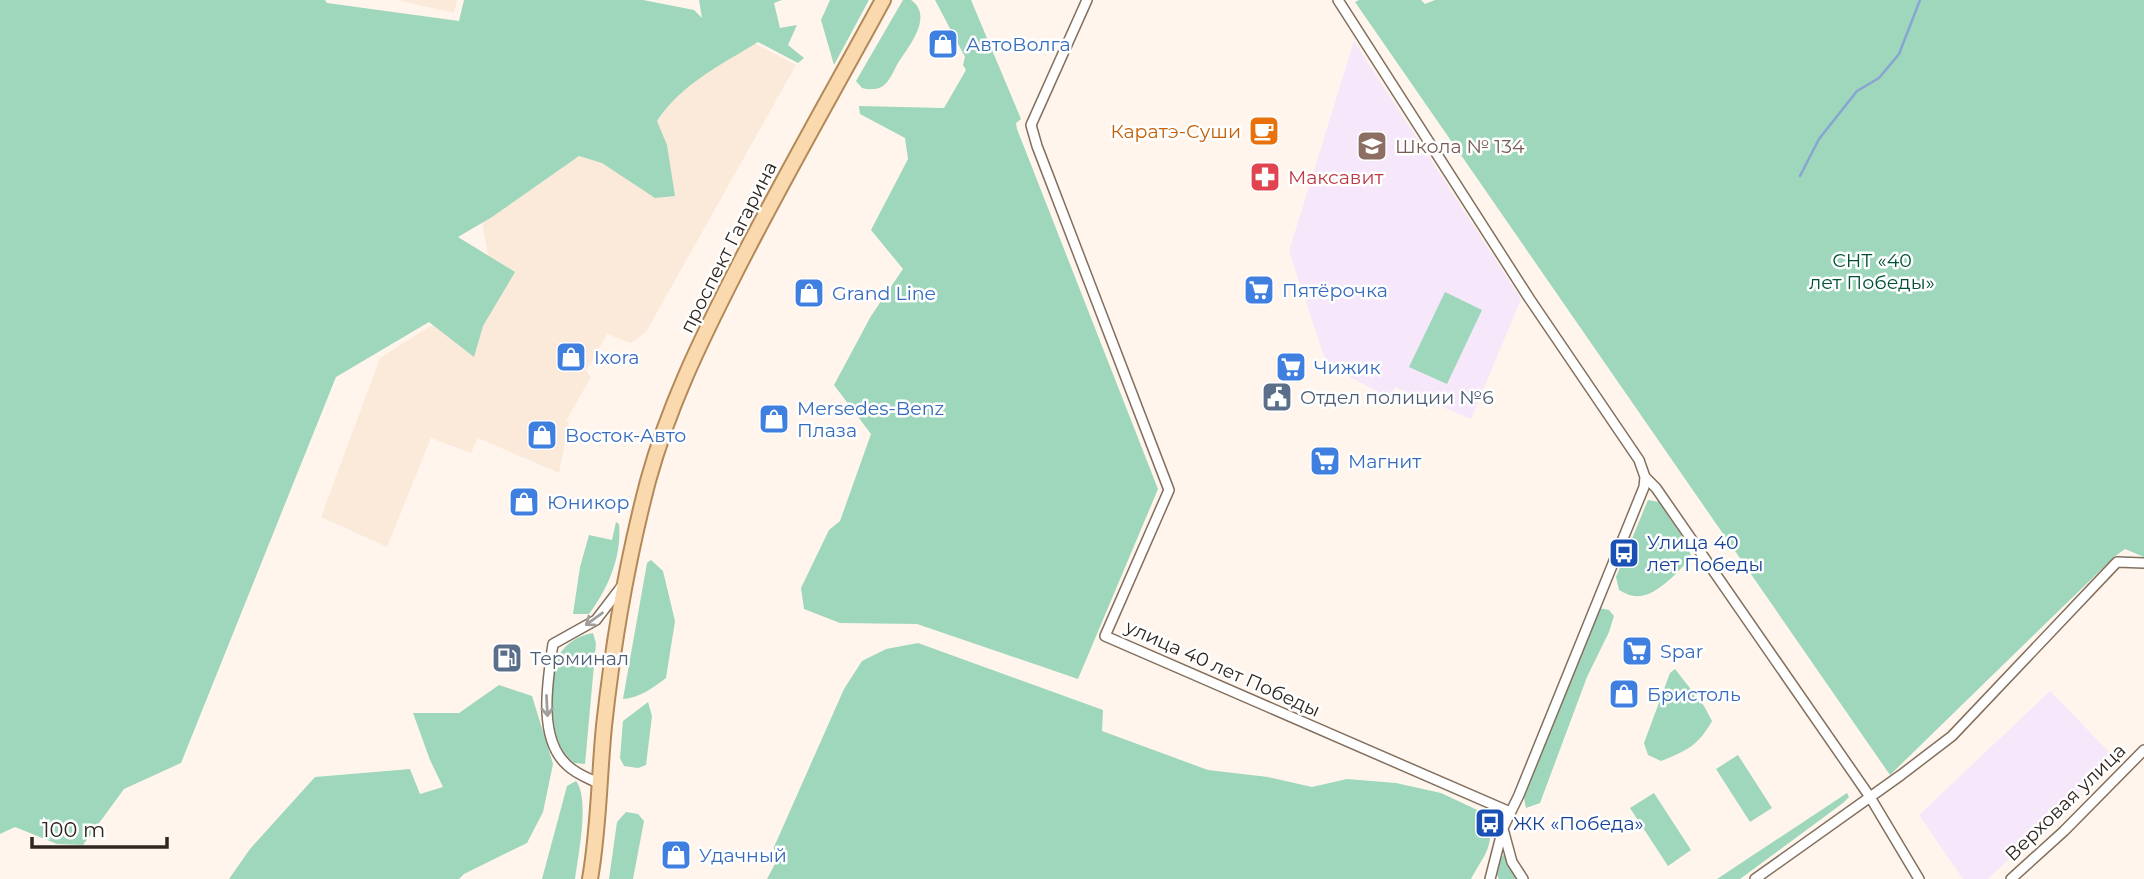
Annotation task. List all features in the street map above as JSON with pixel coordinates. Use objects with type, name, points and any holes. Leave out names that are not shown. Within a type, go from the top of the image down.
[{"type":"main road","name":"проспект Гагарина","points":[[590,879],[595,852],[611,668],[625,582],[652,468],[685,373],[765,214],[883,0]]},
{"type":"street","name":"улица 40 лет Победы","points":[[1087,0],[1031,125],[1169,490],[1105,636],[1510,812]]},
{"type":"street","points":[[1338,0],[1529,298],[1639,460],[1645,477],[1644,487],[1597,604],[1503,828],[1490,879]]},
{"type":"street","points":[[1645,477],[1657,488],[1871,797],[1919,879]]},
{"type":"street","points":[[1755,879],[1952,736],[2117,562],[2144,563]]},
{"type":"street","points":[[600,784],[577,773],[557,755],[548,725],[546,690],[553,644],[596,620],[625,582]]},
{"type":"street","name":"Верховая улица","points":[[2011,879],[2064,831],[2144,750]]},
{"type":"street","points":[[1503,828],[1512,862],[1523,879]]},
{"type":"shaded area","points":[[397,0],[457,0],[454,13]]},
{"type":"shaded area","name":"Школа № 134","points":[[1354,41],[1521,299],[1471,419],[1395,387],[1390,398],[1327,365],[1289,251]]},
{"type":"shaded area","points":[[752,42],[796,65],[646,332],[631,343],[607,334],[586,371],[591,377],[566,421],[569,422],[559,473],[478,438],[471,453],[431,438],[387,547],[321,517],[380,358],[427,328],[495,295],[481,216]]},
{"type":"shaded area","points":[[2050,691],[2115,758],[1988,879],[1963,879],[1919,815]]},
{"type":"green space","points":[[0,0],[325,0],[327,3],[459,21],[464,0],[643,0],[694,10],[702,18],[699,0],[782,0],[774,3],[780,28],[797,25],[788,45],[804,58],[798,63],[758,42],[703,76],[678,96],[657,121],[667,145],[675,196],[655,198],[602,163],[579,156],[492,217],[458,237],[515,272],[483,326],[474,357],[429,322],[336,377],[181,763],[124,789],[83,845],[57,844],[15,827],[0,834]]},
{"type":"green space","points":[[830,0],[869,0],[834,65],[821,20]]},
{"type":"green space","points":[[903,0],[911,0],[920,14],[913,40],[885,84],[876,89],[862,88],[856,81]]},
{"type":"green space","points":[[935,0],[971,0],[1021,119],[1016,123],[1017,129],[1158,489],[1078,679],[917,624],[840,623],[804,609],[801,588],[829,530],[840,521],[871,434],[834,385],[871,316],[903,269],[871,230],[908,159],[905,138],[860,114],[859,106],[944,108],[966,70],[963,65],[965,57]]},
{"type":"green space","name":"СНТ «40 лет Победы»","points":[[1421,0],[1425,4],[1435,0],[2144,0],[2144,557],[2125,549],[2114,557],[1890,775],[1355,2]]},
{"type":"green space","points":[[1445,292],[1482,310],[1447,384],[1409,367]]},
{"type":"green space","points":[[1648,500],[1659,502],[1691,555],[1678,572],[1651,593],[1629,595],[1619,590],[1616,577]]},
{"type":"green space","points":[[616,522],[619,524],[618,548],[608,583],[589,614],[573,614],[580,567],[589,535],[612,540]]},
{"type":"green space","points":[[651,560],[663,571],[675,621],[666,678],[640,695],[623,699],[647,563]]},
{"type":"green space","points":[[1599,608],[1609,610],[1614,616],[1609,632],[1587,677],[1540,803],[1526,808],[1524,798]]},
{"type":"green space","points":[[593,633],[596,643],[585,764],[574,763],[563,751],[555,731],[553,679],[558,658],[564,649],[577,638]]},
{"type":"green space","points":[[918,643],[1103,710],[1102,731],[1208,770],[1268,777],[1312,787],[1347,779],[1396,783],[1441,793],[1488,815],[1490,835],[1487,849],[1471,879],[767,879],[777,860],[774,847],[844,689],[862,661],[886,649]]},
{"type":"green space","points":[[1675,669],[1704,706],[1712,721],[1691,747],[1661,761],[1648,755],[1644,743],[1670,673]]},
{"type":"green space","points":[[499,685],[532,696],[553,764],[543,812],[527,843],[459,879],[229,879],[250,849],[315,777],[410,769],[420,794],[443,787],[413,713],[459,713]]},
{"type":"green space","points":[[648,702],[652,716],[646,765],[638,768],[624,766],[620,758],[623,721]]},
{"type":"green space","points":[[1738,755],[1772,808],[1750,822],[1716,769]]},
{"type":"green space","points":[[576,781],[580,789],[583,814],[575,879],[542,879],[567,786]]},
{"type":"green space","points":[[1654,793],[1691,850],[1668,866],[1630,808]]},
{"type":"green space","points":[[1847,793],[1849,797],[1843,803],[1740,879],[1717,879]]},
{"type":"green space","points":[[626,812],[638,814],[644,821],[633,879],[609,879],[617,822]]},
{"type":"green space","points":[[1504,854],[1520,879],[1499,879],[1496,873]]},
{"type":"waterway","points":[[1800,176],[1819,139],[1857,91],[1879,78],[1899,54],[1920,0]]},
{"type":"place","name":"АвтоВолга","points":[[943,44]]},
{"type":"place","name":"Каратэ-Суши","points":[[1264,131]]},
{"type":"place","name":"Школа № 134","points":[[1372,146]]},
{"type":"place","name":"Максавит","points":[[1265,177]]},
{"type":"place","name":"Пятёрочка","points":[[1259,290]]},
{"type":"place","name":"Grand Line","points":[[809,293]]},
{"type":"place","name":"Ixora","points":[[571,357]]},
{"type":"place","name":"Чижик","points":[[1291,367]]},
{"type":"place","name":"Отдел полиции №6","points":[[1277,397]]},
{"type":"place","name":"Mersedes-Benz Плаза","points":[[774,419]]},
{"type":"place","name":"Восток-Авто","points":[[542,435]]},
{"type":"place","name":"Магнит","points":[[1325,461]]},
{"type":"place","name":"Юникор","points":[[524,502]]},
{"type":"place","name":"Улица 40 лет Победы","points":[[1624,553]]},
{"type":"place","name":"Spar","points":[[1637,651]]},
{"type":"place","name":"Терминал","points":[[507,658]]},
{"type":"place","name":"Бристоль","points":[[1624,694]]},
{"type":"place","name":"ЖК «Победа»","points":[[1490,823]]},
{"type":"place","name":"Удачный","points":[[676,855]]}]
